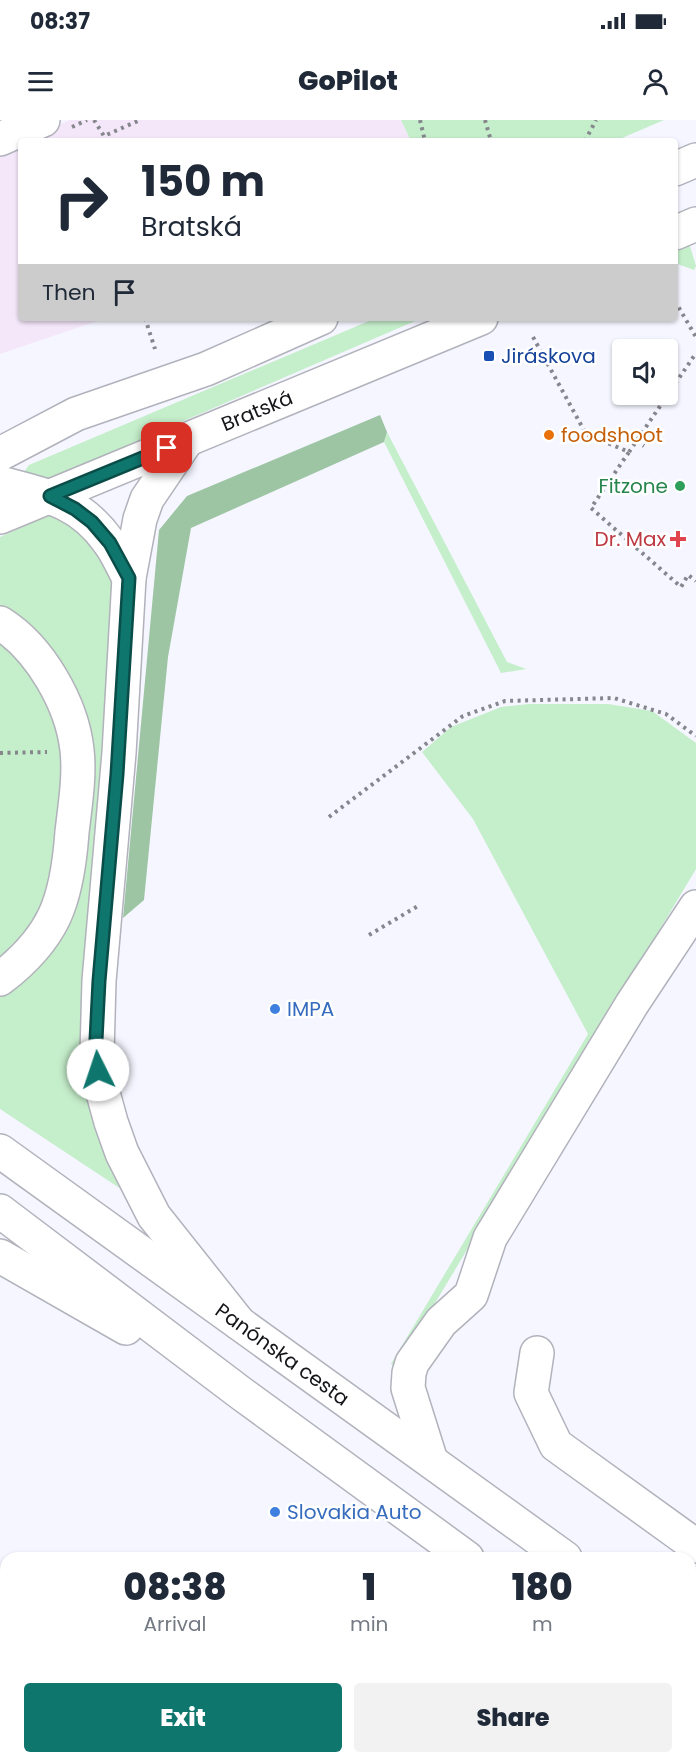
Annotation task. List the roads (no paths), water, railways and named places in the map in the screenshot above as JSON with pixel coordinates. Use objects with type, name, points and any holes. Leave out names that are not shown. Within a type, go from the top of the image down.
[{"type":"main road","points":[[0,139],[43,120]]},
{"type":"main road","points":[[678,168],[696,160]]},
{"type":"main road","points":[[678,233],[696,224]]},
{"type":"main road","points":[[0,437],[76,414],[206,369],[314,321]]},
{"type":"main road","name":"Bratská","points":[[0,518],[474,321]]},
{"type":"main road","points":[[0,454],[76,414]]},
{"type":"main road","points":[[187,440],[143,510],[129,578],[117,784],[99,981],[96,1040],[98,1070],[106,1106],[122,1153],[154,1216],[239,1323]]},
{"type":"main road","points":[[0,483],[50,496],[75,509],[92,522],[110,543],[129,578]]},
{"type":"main road","points":[[0,624],[28,647],[46,670],[64,706],[73,730],[77,751],[71,843],[61,899],[52,921],[38,941],[20,963],[0,979]]},
{"type":"main road","points":[[431,1461],[410,1396],[409,1373],[419,1351],[441,1322],[471,1295],[490,1238],[632,1004],[696,907]]},
{"type":"main road","name":"Panónska cesta","points":[[0,1151],[557,1552]]},
{"type":"main road","points":[[0,1211],[242,1394],[459,1552]]},
{"type":"main road","points":[[0,1256],[242,1394]]},
{"type":"main road","points":[[537,1353],[531,1393],[556,1445],[696,1546]]},
{"type":"place","name":"Jiráskova","points":[[489,356]]},
{"type":"place","name":"foodshoot","points":[[549,435]]},
{"type":"place","name":"Fitzone","points":[[680,486]]},
{"type":"place","name":"Dr. Max","points":[[678,539]]},
{"type":"place","name":"IMPA","points":[[275,1009]]},
{"type":"place","name":"Slovakia Auto","points":[[275,1512]]}]
